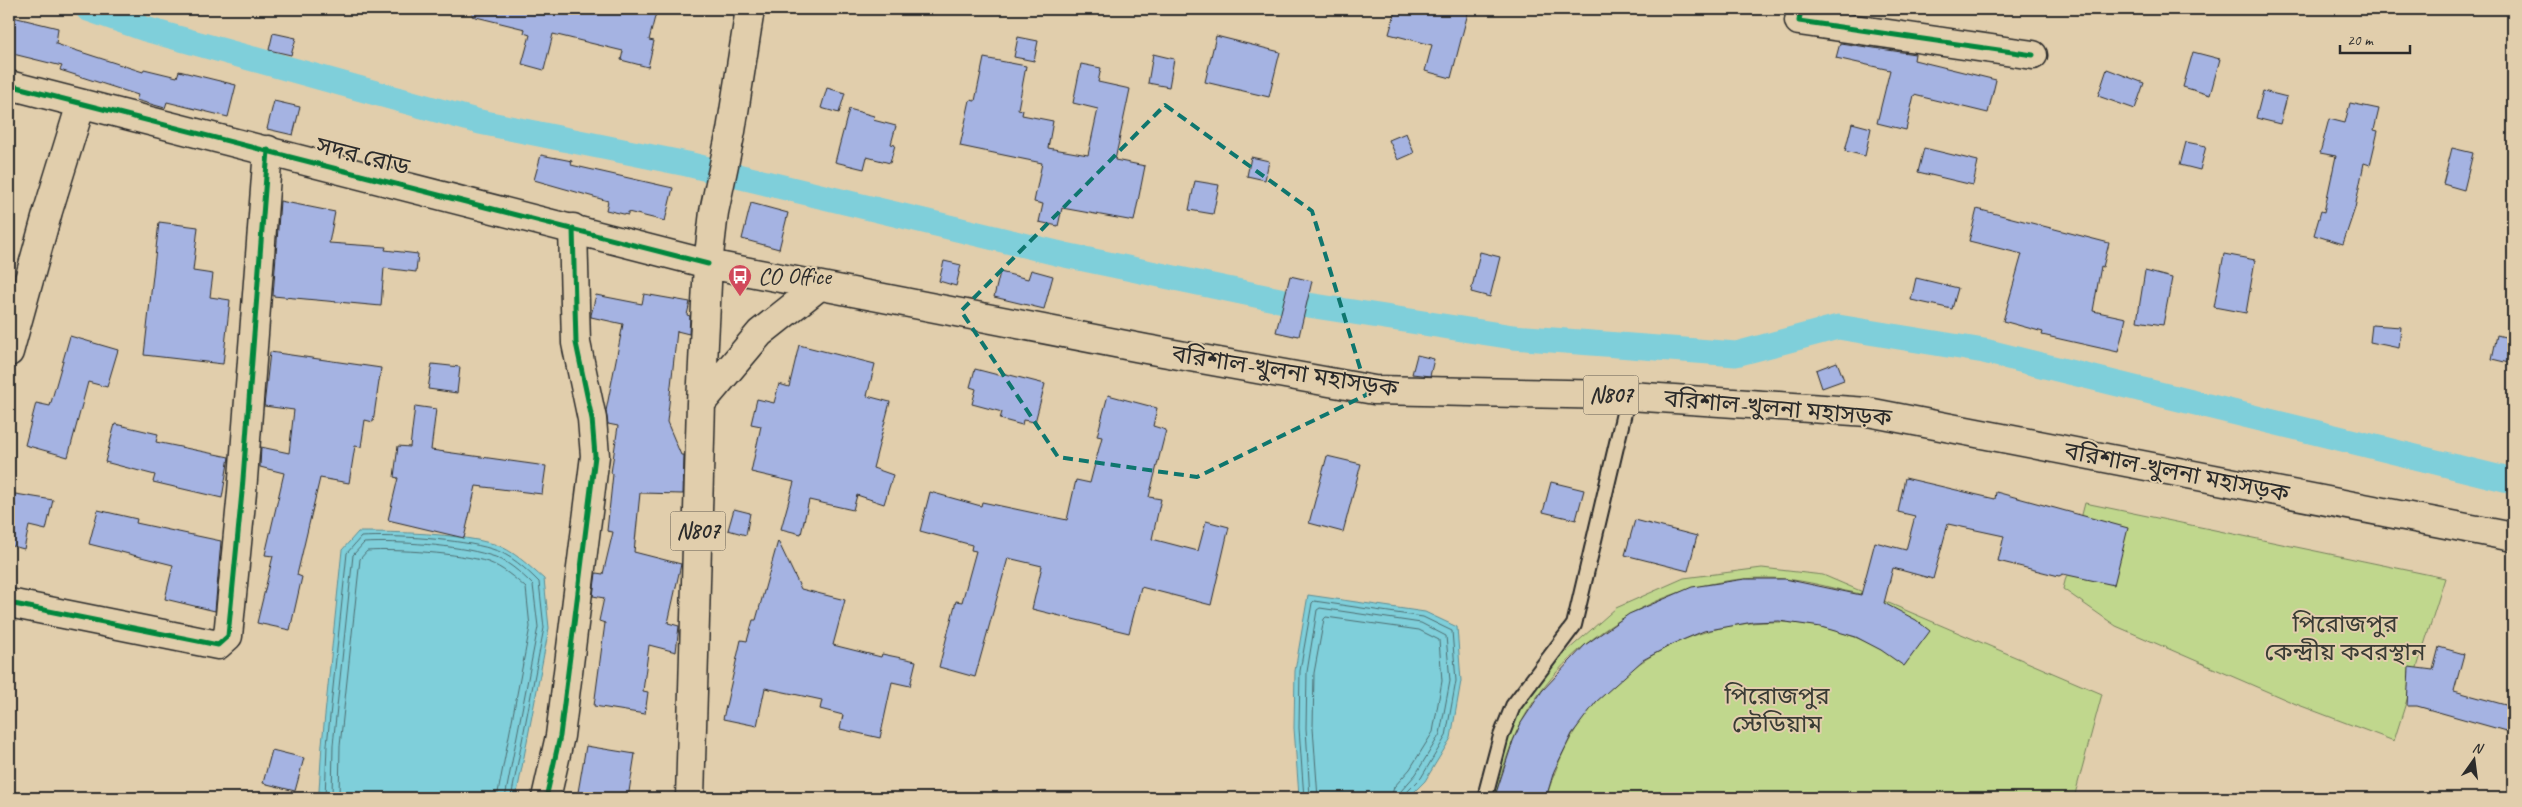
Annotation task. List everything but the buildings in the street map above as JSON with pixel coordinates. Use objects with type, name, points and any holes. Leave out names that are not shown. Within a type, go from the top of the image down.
[{"type":"main road","points":[[708,264],[714,212],[731,131],[750,9]]},
{"type":"main road","points":[[1801,9],[1799,21],[2033,55]]},
{"type":"main road","name":"সদর রোড","points":[[9,85],[708,264]]},
{"type":"main road","points":[[9,352],[48,211],[81,104]]},
{"type":"main road","points":[[9,603],[218,645],[228,636],[242,492],[268,150]]},
{"type":"main road","points":[[546,798],[560,736],[594,456],[592,420],[576,343],[573,228]]},
{"type":"main road","name":"বরিশাল-খুলনা মহাসড়ক","points":[[708,264],[818,287],[1374,390],[1628,396],[1868,412],[2513,537]]},
{"type":"main road","name":"N807","points":[[690,798],[701,403],[708,264]]},
{"type":"main road","points":[[701,403],[760,333],[818,287]]},
{"type":"lane","points":[[1487,789],[1501,736],[1513,706],[1574,624],[1628,396]]},
{"type":"highlighted area","points":[[1165,105],[1312,211],[1368,394],[1197,477],[1058,457],[961,311]]},
{"type":"green space","name":"পিরোজপুর কেন্দ্রীয় কবরস্থান","points":[[2085,503],[2445,578],[2394,741],[2296,704],[2116,626],[2063,589]]},
{"type":"green space","name":"পিরোজপুর স্টেডিয়াম","points":[[1762,568],[1823,575],[2102,694],[2074,798],[1546,798],[1555,772],[1572,735],[1596,702],[1620,678],[1647,659],[1676,643],[1706,632],[1738,625],[1771,622],[1804,624],[1855,637],[1881,649],[1904,666],[1929,631],[1870,597],[1802,581],[1766,578],[1729,581],[1692,588],[1657,601],[1623,618],[1592,639],[1564,664],[1540,693],[1516,733],[1506,758],[1496,793],[1516,798],[1489,798],[1516,712],[1559,658],[1616,608],[1684,578]]},
{"type":"water","points":[[358,532],[445,535],[479,540],[494,544],[514,554],[544,579],[549,628],[516,798],[321,798],[319,791],[322,744],[342,550]]},
{"type":"water","points":[[1308,595],[1425,612],[1457,627],[1461,681],[1451,738],[1425,781],[1408,798],[1300,798],[1299,796],[1294,728],[1295,671]]},
{"type":"waterway","points":[[88,9],[145,29],[480,122],[687,164],[1065,255],[1289,302],[1513,337],[1736,354],[1838,327],[1984,351],[2513,481]]},
{"type":"cycle path","points":[[1801,9],[1799,21],[2033,55]]},
{"type":"cycle path","points":[[9,85],[708,264]]},
{"type":"cycle path","points":[[9,603],[218,645],[228,636],[242,492],[268,150]]},
{"type":"cycle path","points":[[546,798],[560,736],[595,456],[592,419],[576,343],[573,228]]},
{"type":"place","name":"CO Office","points":[[740,297]]}]
